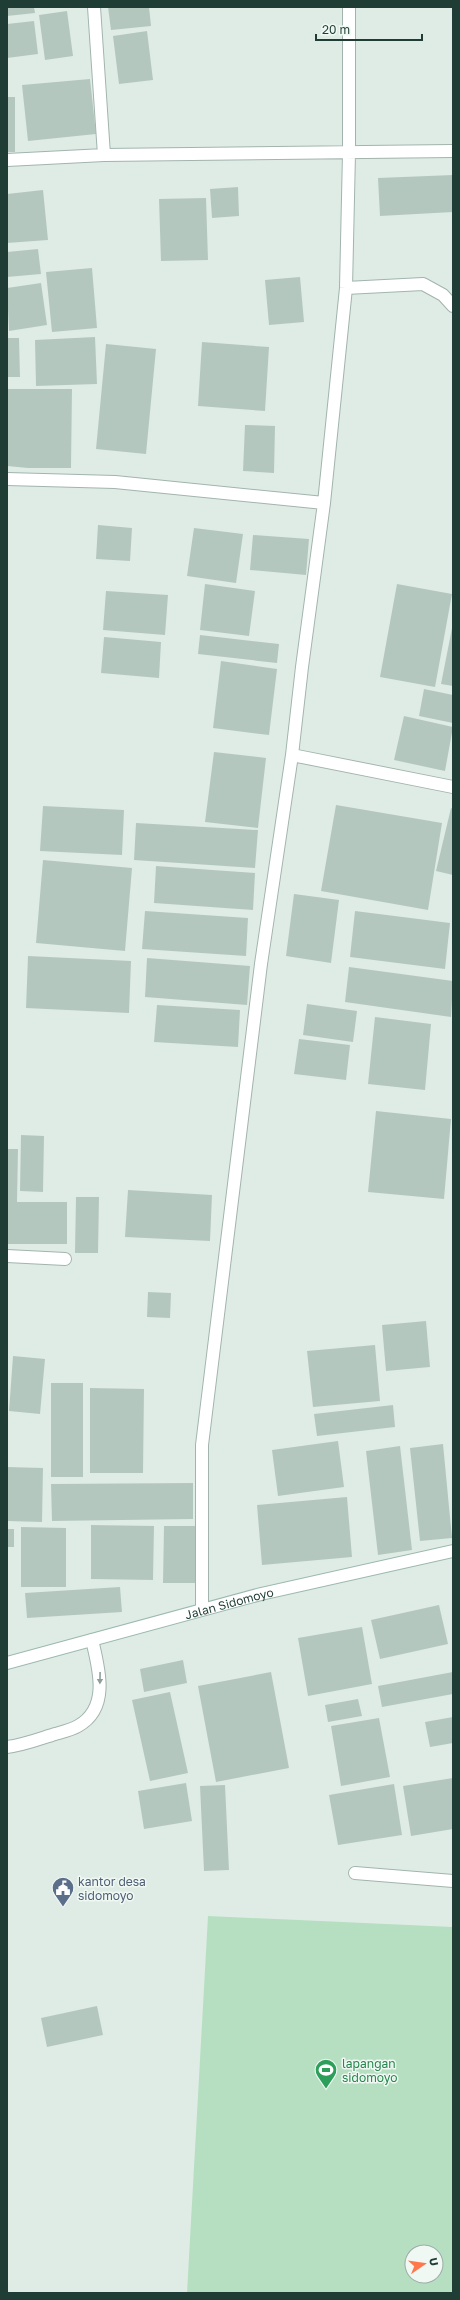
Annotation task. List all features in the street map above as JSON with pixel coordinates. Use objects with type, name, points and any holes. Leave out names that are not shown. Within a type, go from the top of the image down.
[{"type":"street","points":[[94,7],[104,155]]},
{"type":"street","points":[[202,1609],[202,1445],[261,964],[292,755],[324,502],[346,288],[349,152],[349,7]]},
{"type":"street","points":[[7,160],[104,155],[453,151]]},
{"type":"street","points":[[346,288],[423,284],[443,295],[453,306]]},
{"type":"street","points":[[7,479],[115,482],[324,502]]},
{"type":"street","points":[[292,755],[453,787]]},
{"type":"street","points":[[7,1256],[65,1259]]},
{"type":"street","name":"Jalan Sidomoyo","points":[[7,1663],[202,1609],[453,1551]]},
{"type":"street","points":[[7,1747],[20,1745],[77,1727],[90,1717],[97,1708],[101,1674],[92,1640]]},
{"type":"street","points":[[355,1873],[453,1881]]},
{"type":"green space","name":"lapangan sidomoyo","points":[[208,1916],[453,1927],[453,2293],[187,2293]]},
{"type":"building","points":[[7,7],[34,7],[35,13],[7,16]]},
{"type":"building","points":[[108,7],[149,7],[151,26],[111,30]]},
{"type":"building","points":[[67,11],[73,56],[45,60],[39,15]]},
{"type":"building","points":[[34,21],[38,54],[7,58],[7,24]]},
{"type":"building","points":[[147,31],[153,80],[119,84],[113,36]]},
{"type":"building","points":[[90,79],[96,134],[28,141],[22,85]]},
{"type":"building","points":[[7,97],[15,97],[15,152],[7,152]]},
{"type":"building","points":[[453,175],[453,212],[380,216],[378,178]]},
{"type":"building","points":[[238,187],[239,216],[212,218],[210,189]]},
{"type":"building","points":[[43,190],[48,240],[7,243],[7,194]]},
{"type":"building","points":[[206,198],[208,260],[161,261],[159,199]]},
{"type":"building","points":[[38,249],[41,274],[7,277],[7,252]]},
{"type":"building","points":[[92,268],[97,328],[52,332],[46,272]]},
{"type":"building","points":[[300,277],[304,322],[269,325],[265,280]]},
{"type":"building","points":[[41,283],[47,325],[9,331],[7,288]]},
{"type":"building","points":[[95,337],[97,384],[36,386],[35,340]]},
{"type":"building","points":[[7,338],[19,338],[20,377],[7,377]]},
{"type":"building","points":[[202,342],[269,347],[265,411],[198,406]]},
{"type":"building","points":[[106,344],[156,349],[146,454],[96,449]]},
{"type":"building","points":[[8,389],[72,389],[71,468],[28,468],[7,466]]},
{"type":"building","points":[[245,425],[275,426],[274,473],[243,471]]},
{"type":"building","points":[[98,525],[132,528],[130,561],[96,559]]},
{"type":"building","points":[[194,528],[243,534],[236,583],[187,576]]},
{"type":"building","points":[[253,535],[309,539],[306,575],[250,570]]},
{"type":"building","points":[[205,584],[255,591],[249,636],[200,630]]},
{"type":"building","points":[[397,584],[452,594],[435,687],[380,677]]},
{"type":"building","points":[[106,591],[168,595],[165,635],[103,630]]},
{"type":"building","points":[[453,623],[453,686],[441,684]]},
{"type":"building","points":[[200,635],[279,644],[277,663],[198,654]]},
{"type":"building","points":[[104,637],[161,642],[159,678],[101,673]]},
{"type":"building","points":[[221,661],[277,669],[269,735],[213,728]]},
{"type":"building","points":[[424,689],[453,695],[453,723],[419,716]]},
{"type":"building","points":[[404,716],[453,727],[445,771],[394,760]]},
{"type":"building","points":[[214,752],[266,758],[258,828],[205,822]]},
{"type":"building","points":[[336,805],[442,823],[428,910],[321,891]]},
{"type":"building","points":[[43,806],[124,810],[122,855],[40,851]]},
{"type":"building","points":[[451,808],[453,809],[453,875],[436,871]]},
{"type":"building","points":[[136,823],[258,830],[255,868],[134,860]]},
{"type":"building","points":[[43,860],[132,868],[125,951],[36,943]]},
{"type":"building","points":[[156,866],[255,873],[253,910],[154,903]]},
{"type":"building","points":[[294,894],[339,900],[331,963],[286,956]]},
{"type":"building","points":[[145,911],[248,918],[246,956],[142,949]]},
{"type":"building","points":[[355,911],[450,923],[445,969],[350,957]]},
{"type":"building","points":[[28,956],[131,961],[129,1013],[26,1008]]},
{"type":"building","points":[[147,958],[250,966],[247,1005],[145,997]]},
{"type":"building","points":[[349,967],[453,981],[451,1017],[345,1002]]},
{"type":"building","points":[[307,1004],[357,1011],[353,1042],[303,1035]]},
{"type":"building","points":[[157,1005],[240,1010],[238,1047],[154,1042]]},
{"type":"building","points":[[375,1017],[431,1024],[425,1090],[368,1084]]},
{"type":"building","points":[[299,1039],[350,1045],[346,1080],[294,1074]]},
{"type":"building","points":[[376,1111],[451,1119],[444,1199],[368,1192]]},
{"type":"building","points":[[21,1135],[44,1136],[43,1192],[20,1191]]},
{"type":"building","points":[[7,1149],[18,1149],[17,1202],[67,1202],[67,1244],[7,1244]]},
{"type":"building","points":[[128,1190],[212,1195],[210,1241],[125,1237]]},
{"type":"building","points":[[76,1197],[99,1197],[98,1253],[75,1253]]},
{"type":"building","points":[[148,1292],[171,1293],[170,1318],[147,1317]]},
{"type":"building","points":[[426,1321],[430,1367],[386,1371],[382,1325]]},
{"type":"building","points":[[375,1345],[380,1401],[313,1407],[307,1351]]},
{"type":"building","points":[[13,1356],[45,1359],[40,1414],[9,1411]]},
{"type":"building","points":[[51,1383],[83,1383],[83,1477],[51,1477]]},
{"type":"building","points":[[90,1388],[144,1389],[143,1473],[90,1473]]},
{"type":"building","points":[[393,1405],[395,1427],[317,1436],[314,1414]]},
{"type":"building","points":[[338,1441],[344,1487],[278,1496],[272,1450]]},
{"type":"building","points":[[443,1444],[452,1538],[420,1541],[410,1448]]},
{"type":"building","points":[[400,1446],[412,1550],[378,1555],[366,1451]]},
{"type":"building","points":[[7,1467],[43,1468],[42,1522],[7,1521]]},
{"type":"building","points":[[193,1483],[193,1519],[52,1521],[51,1484]]},
{"type":"building","points":[[347,1497],[352,1557],[262,1565],[257,1505]]},
{"type":"building","points":[[91,1525],[154,1526],[153,1580],[91,1579]]},
{"type":"building","points":[[164,1526],[198,1526],[198,1583],[163,1583]]},
{"type":"building","points":[[21,1527],[66,1528],[66,1587],[21,1587]]},
{"type":"building","points":[[7,1529],[14,1529],[14,1547],[7,1547]]},
{"type":"building","points":[[120,1587],[122,1612],[27,1618],[25,1593]]},
{"type":"building","points":[[439,1605],[448,1644],[380,1659],[371,1620]]},
{"type":"building","points":[[362,1627],[372,1684],[308,1696],[298,1638]]},
{"type":"building","points":[[183,1660],[187,1683],[144,1692],[140,1669]]},
{"type":"building","points":[[271,1672],[289,1768],[216,1782],[198,1686]]},
{"type":"building","points":[[453,1672],[453,1694],[382,1707],[378,1686]]},
{"type":"building","points":[[170,1692],[188,1773],[150,1781],[132,1700]]},
{"type":"building","points":[[358,1699],[362,1716],[328,1722],[325,1705]]},
{"type":"building","points":[[453,1717],[453,1743],[430,1747],[425,1722]]},
{"type":"building","points":[[379,1718],[390,1777],[341,1786],[331,1726]]},
{"type":"building","points":[[453,1778],[453,1829],[411,1836],[403,1786]]},
{"type":"building","points":[[186,1783],[192,1821],[144,1829],[138,1791]]},
{"type":"building","points":[[394,1784],[402,1835],[338,1845],[329,1795]]},
{"type":"building","points":[[225,1785],[229,1870],[204,1871],[200,1786]]},
{"type":"building","points":[[97,2006],[103,2035],[47,2047],[41,2018]]},
{"type":"place","name":"kantor desa sidomoyo","points":[[63,1908]]},
{"type":"place","name":"lapangan sidomoyo","points":[[326,2090]]}]
